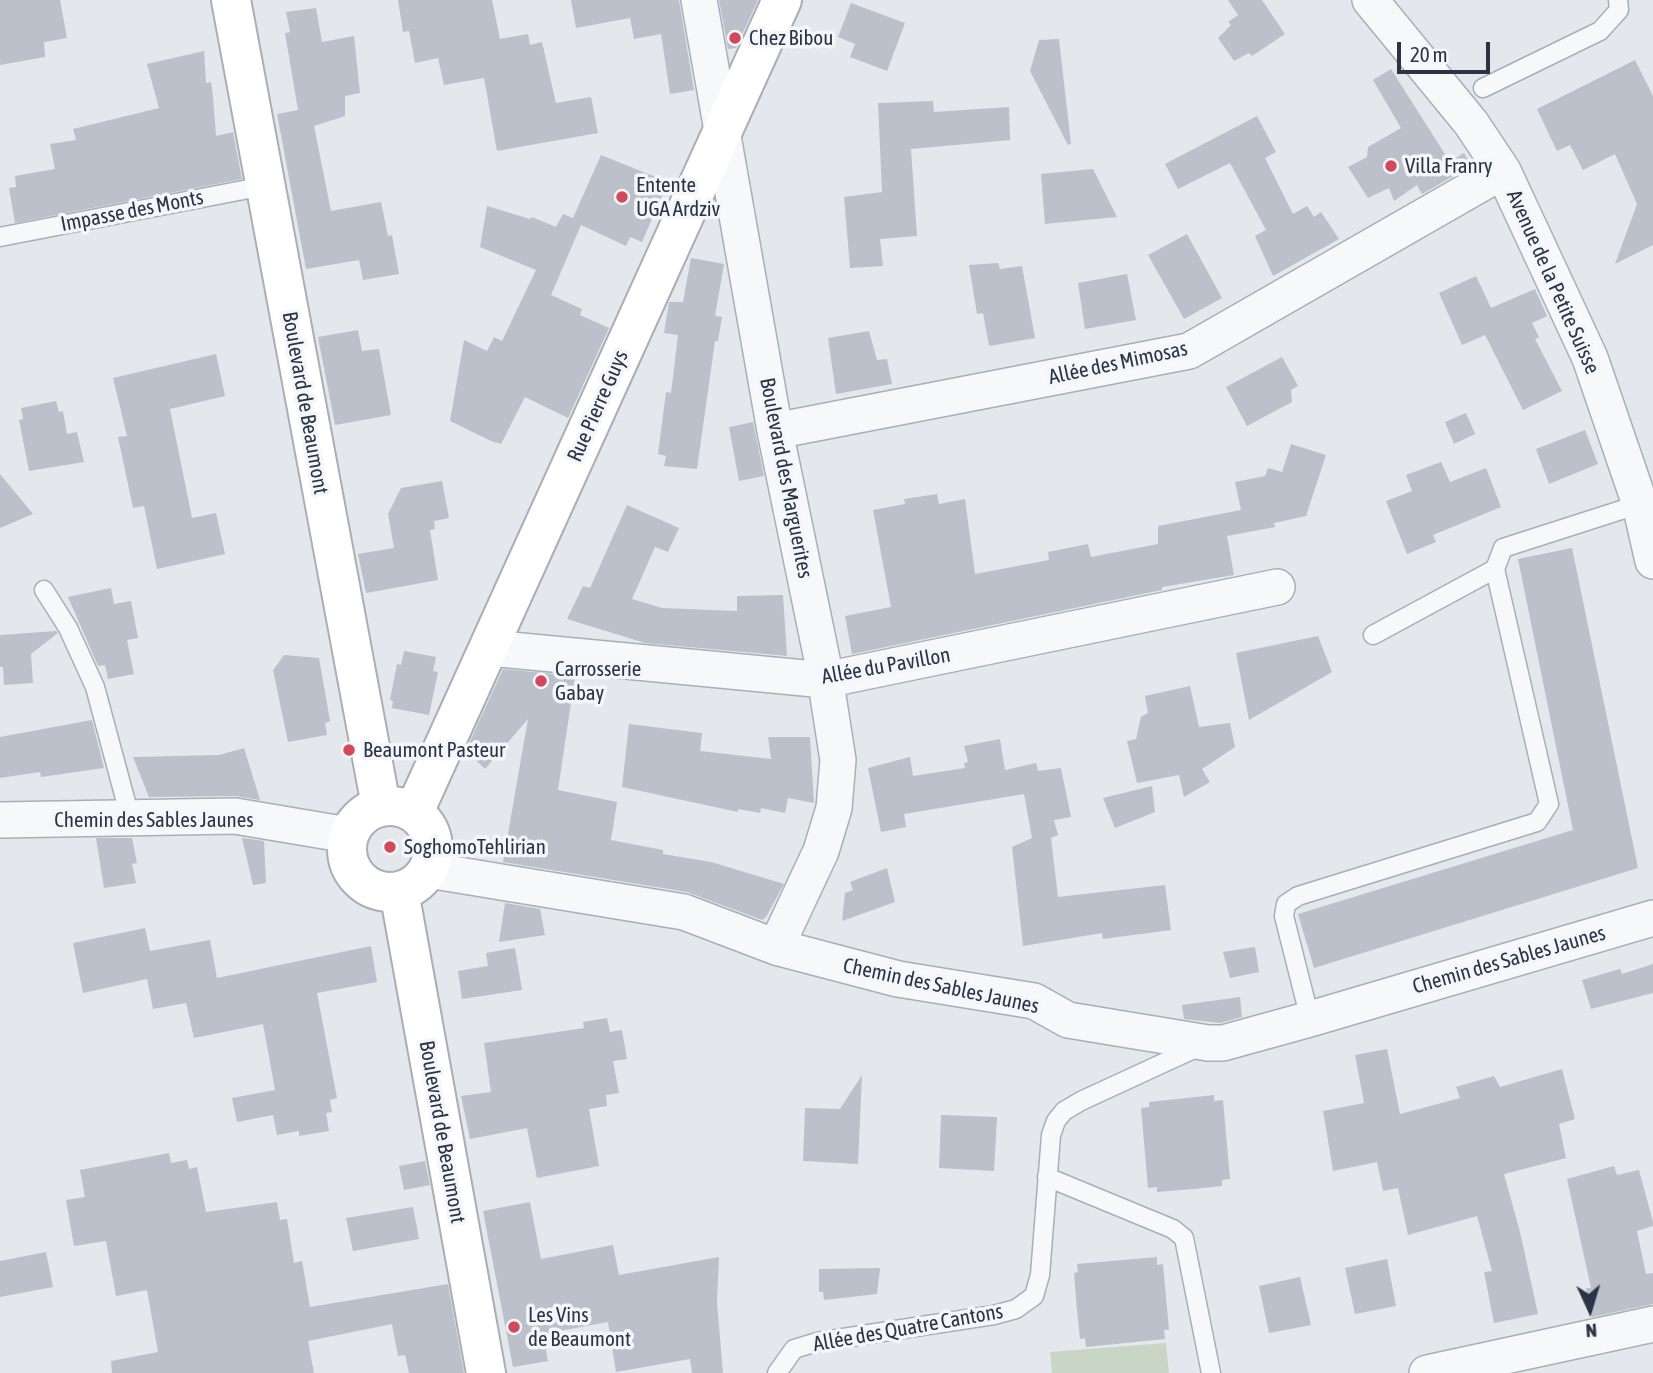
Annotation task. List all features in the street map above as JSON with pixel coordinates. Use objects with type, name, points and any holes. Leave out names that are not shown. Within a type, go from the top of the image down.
[{"type":"street","name":"Boulevard de Beaumont","points":[[231,0],[264,186],[397,809]]},
{"type":"street","name":"Boulevard des Marguerites","points":[[699,0],[775,431],[825,680],[838,760],[834,808],[821,851],[776,947]]},
{"type":"street","name":"Rue Pierre Guys","points":[[397,809],[490,648],[782,0]]},
{"type":"street","name":"Avenue de la Petite Suisse","points":[[1370,0],[1471,122],[1503,171],[1590,358],[1640,504],[1653,561]]},
{"type":"street","name":"Allée des Mimosas","points":[[775,431],[1189,351],[1503,171]]},
{"type":"street","name":"Allée du Pavillon","points":[[490,648],[825,680],[1277,587]]},
{"type":"street","points":[[397,809],[425,824],[432,838],[433,854],[414,880],[384,892],[369,888],[357,878],[349,865],[346,850],[348,835],[360,817],[397,809]]},
{"type":"street","name":"Chemin des Sables Jaunes","points":[[0,820],[235,816],[348,835]]},
{"type":"street","name":"Boulevard de Beaumont","points":[[414,880],[486,1373]]},
{"type":"street","name":"Chemin des Sables Jaunes","points":[[414,880],[684,912],[776,947],[898,979],[1034,1001],[1068,1020],[1208,1043],[1223,1043],[1310,1019],[1653,918]]},
{"type":"street","points":[[1427,1373],[1653,1324]]},
{"type":"lane","points":[[1483,88],[1600,31],[1619,10],[1618,0]]},
{"type":"lane","name":"Impasse des Monts","points":[[0,237],[264,186]]},
{"type":"lane","points":[[1310,1019],[1284,916],[1286,904],[1298,896],[1537,822],[1549,804],[1495,569],[1503,548],[1640,504]]},
{"type":"lane","points":[[1373,635],[1495,569]]},
{"type":"lane","points":[[44,590],[68,628],[95,687],[130,817]]},
{"type":"lane","name":"Allée des Quatre Cantons","points":[[777,1373],[794,1349],[817,1342],[994,1315],[1016,1309],[1034,1296],[1040,1275],[1051,1135],[1064,1111],[1208,1043]]},
{"type":"lane","points":[[1047,1177],[1173,1229],[1184,1238],[1211,1373]]},
{"type":"green space","points":[[1166,1343],[1169,1373],[1052,1373],[1050,1352]]},
{"type":"building","points":[[0,0],[60,0],[67,38],[44,42],[45,57],[0,65]]},
{"type":"building","points":[[398,0],[492,0],[500,39],[528,34],[530,45],[542,42],[556,103],[591,97],[598,133],[497,151],[484,78],[444,85],[438,58],[415,63],[409,31],[403,32]]},
{"type":"building","points":[[571,0],[679,0],[694,90],[670,94],[661,34],[634,39],[630,18],[576,28]]},
{"type":"building","points":[[719,0],[758,0],[736,48],[728,49]]},
{"type":"building","points":[[1228,0],[1262,0],[1285,34],[1252,56],[1249,53],[1234,61],[1218,38],[1231,25],[1228,22],[1238,15]]},
{"type":"building","points":[[851,3],[905,23],[887,71],[850,57],[855,44],[838,37]]},
{"type":"building","points":[[316,8],[322,42],[354,36],[360,93],[345,96],[345,116],[314,126],[331,211],[381,202],[388,236],[392,235],[399,274],[363,280],[359,260],[306,269],[277,114],[298,110],[285,33],[290,32],[286,12]]},
{"type":"building","points":[[1059,39],[1071,144],[1068,145],[1030,71],[1039,40]]},
{"type":"building","points":[[204,51],[206,83],[211,82],[216,136],[233,132],[242,179],[15,223],[9,188],[16,187],[15,176],[55,169],[50,144],[76,140],[73,129],[159,108],[147,64]]},
{"type":"building","points":[[1635,60],[1653,96],[1653,245],[1615,264],[1637,204],[1615,154],[1583,170],[1570,145],[1557,151],[1537,109]]},
{"type":"building","points":[[1391,69],[1450,162],[1464,153],[1471,166],[1422,194],[1417,185],[1394,201],[1389,188],[1368,198],[1348,167],[1367,157],[1368,147],[1401,128],[1373,80]]},
{"type":"building","points":[[933,101],[934,112],[1009,107],[1010,140],[911,149],[917,236],[880,239],[883,266],[850,268],[844,197],[882,192],[878,103]]},
{"type":"building","points":[[1257,116],[1276,152],[1265,158],[1293,214],[1307,206],[1314,217],[1321,212],[1339,239],[1273,276],[1255,236],[1266,230],[1230,163],[1178,189],[1165,164]]},
{"type":"building","points":[[601,155],[668,182],[642,242],[630,237],[626,246],[581,225],[551,295],[582,309],[580,315],[609,328],[568,418],[525,397],[501,444],[491,441],[450,421],[464,340],[487,351],[494,337],[502,341],[536,270],[480,247],[487,206],[530,219],[532,217],[556,227],[563,214],[573,218]]},
{"type":"building","points":[[1093,169],[1117,217],[1045,224],[1041,174]]},
{"type":"building","points":[[1187,234],[1222,298],[1184,319],[1148,255]]},
{"type":"building","points":[[691,258],[724,264],[715,316],[722,317],[718,341],[715,341],[697,469],[664,466],[666,456],[658,454],[666,392],[671,393],[678,335],[664,333],[669,302],[683,302]]},
{"type":"building","points":[[998,263],[1000,269],[1022,266],[1035,338],[989,346],[983,313],[977,314],[969,265]]},
{"type":"building","points":[[1127,274],[1136,320],[1085,329],[1078,283]]},
{"type":"building","points":[[1476,276],[1491,308],[1535,289],[1547,316],[1532,323],[1539,337],[1535,339],[1562,391],[1523,410],[1485,335],[1462,345],[1439,293]]},
{"type":"building","points":[[358,330],[362,351],[379,349],[391,415],[335,425],[318,337]]},
{"type":"building","points":[[869,331],[877,360],[887,359],[892,384],[836,394],[828,338]]},
{"type":"building","points":[[216,354],[225,396],[170,409],[192,518],[216,513],[225,554],[157,569],[144,506],[133,508],[118,437],[127,436],[113,378]]},
{"type":"building","points":[[1282,357],[1298,386],[1291,390],[1292,402],[1247,426],[1226,387]]},
{"type":"building","points":[[56,401],[59,412],[63,411],[67,434],[77,432],[84,462],[29,471],[19,420],[23,419],[21,408]]},
{"type":"building","points":[[1466,413],[1475,434],[1454,444],[1445,422]]},
{"type":"building","points":[[753,422],[764,476],[739,481],[729,427]]},
{"type":"building","points":[[1585,430],[1598,464],[1549,484],[1536,449]]},
{"type":"building","points":[[1291,444],[1326,455],[1306,516],[1274,523],[1275,527],[1227,536],[1234,575],[1162,587],[1162,590],[852,654],[845,616],[891,607],[873,510],[905,504],[904,499],[937,494],[939,504],[965,499],[975,574],[1049,560],[1048,552],[1088,544],[1091,557],[1158,544],[1158,526],[1241,510],[1235,482],[1265,476],[1268,468],[1282,472]]},
{"type":"building","points":[[1441,462],[1450,482],[1486,468],[1501,507],[1433,535],[1436,542],[1407,554],[1386,501],[1412,491],[1406,475]]},
{"type":"building","points":[[0,474],[33,514],[0,528]]},
{"type":"building","points":[[442,481],[449,518],[434,521],[435,529],[430,530],[438,580],[366,593],[358,554],[394,548],[388,514],[401,488]]},
{"type":"building","points":[[627,505],[679,528],[668,552],[655,547],[632,599],[662,608],[737,611],[737,596],[783,595],[787,656],[645,643],[567,619],[583,586],[590,588]]},
{"type":"building","points":[[1572,548],[1638,868],[1314,968],[1298,914],[1573,830],[1518,559]]},
{"type":"building","points":[[111,588],[114,604],[131,601],[138,638],[127,640],[134,674],[108,679],[105,665],[98,666],[68,597]]},
{"type":"building","points":[[58,633],[31,654],[33,683],[4,685],[3,667],[0,667],[0,635]]},
{"type":"building","points":[[1318,636],[1332,672],[1249,720],[1236,653]]},
{"type":"building","points":[[404,651],[436,657],[433,671],[438,672],[429,715],[392,708],[393,701],[390,700],[397,664],[401,665]]},
{"type":"building","points":[[284,655],[319,658],[330,721],[325,723],[327,735],[288,742],[273,670]]},
{"type":"building","points":[[503,669],[575,676],[558,790],[617,802],[611,840],[663,850],[663,854],[711,862],[784,884],[766,917],[762,920],[687,892],[503,862],[528,719],[485,769],[466,750]]},
{"type":"building","points":[[1190,686],[1199,727],[1230,723],[1235,747],[1202,769],[1210,782],[1184,797],[1179,775],[1137,783],[1127,741],[1136,739],[1141,717],[1148,713],[1145,696]]},
{"type":"building","points":[[92,720],[104,768],[41,777],[40,772],[0,778],[0,737]]},
{"type":"building","points":[[629,724],[702,733],[700,751],[771,759],[768,737],[810,737],[814,803],[788,798],[785,813],[761,808],[760,813],[738,809],[738,812],[622,787]]},
{"type":"building","points":[[1000,739],[1005,770],[1036,763],[1038,771],[1061,768],[1071,817],[1054,820],[1058,835],[1051,838],[1058,897],[1165,885],[1171,930],[1103,939],[1102,933],[1023,946],[1012,847],[1032,838],[1024,794],[904,814],[906,827],[881,832],[868,768],[910,757],[913,776],[965,768],[964,763],[968,762],[964,746]]},
{"type":"building","points":[[244,748],[260,800],[235,796],[149,797],[133,757],[219,755]]},
{"type":"building","points":[[1152,786],[1155,812],[1115,828],[1103,798]]},
{"type":"building","points":[[96,838],[132,838],[137,863],[132,864],[136,883],[104,888]]},
{"type":"building","points":[[242,838],[264,841],[266,883],[253,885]]},
{"type":"building","points":[[887,868],[895,902],[842,921],[845,893],[853,890],[850,882]]},
{"type":"building","points":[[505,903],[540,909],[545,935],[499,942]]},
{"type":"building","points":[[145,928],[150,951],[210,940],[217,978],[371,946],[377,982],[317,993],[337,1098],[330,1100],[332,1112],[326,1113],[329,1131],[299,1136],[299,1131],[277,1135],[273,1115],[237,1122],[232,1098],[275,1090],[263,1024],[194,1038],[186,1003],[153,1009],[147,979],[83,993],[73,943]]},
{"type":"building","points":[[1255,947],[1259,972],[1230,978],[1223,952]]},
{"type":"building","points":[[515,948],[522,990],[462,999],[458,971],[488,966],[486,953]]},
{"type":"building","points":[[1653,964],[1653,993],[1591,1009],[1582,980],[1620,969],[1622,974]]},
{"type":"building","points":[[1240,997],[1242,1017],[1220,1023],[1184,1019],[1182,1005]]},
{"type":"building","points":[[607,1018],[610,1032],[622,1030],[627,1059],[613,1061],[619,1093],[606,1095],[607,1106],[589,1109],[599,1166],[537,1178],[527,1128],[470,1139],[461,1096],[491,1092],[484,1043],[584,1028],[583,1022]]},
{"type":"building","points":[[1387,1049],[1400,1114],[1460,1098],[1456,1087],[1494,1076],[1500,1087],[1562,1069],[1575,1119],[1559,1124],[1566,1158],[1504,1174],[1538,1314],[1494,1323],[1484,1272],[1492,1271],[1477,1216],[1408,1235],[1398,1188],[1383,1191],[1377,1162],[1333,1171],[1323,1111],[1364,1103],[1355,1055]]},
{"type":"building","points":[[862,1075],[858,1164],[803,1161],[805,1108],[840,1109]]},
{"type":"building","points":[[1214,1095],[1214,1101],[1223,1100],[1230,1179],[1222,1180],[1222,1186],[1157,1192],[1157,1187],[1148,1188],[1141,1108],[1149,1107],[1149,1102]]},
{"type":"building","points":[[941,1115],[997,1117],[994,1171],[939,1168]]},
{"type":"building","points":[[169,1153],[171,1163],[187,1160],[189,1169],[197,1167],[206,1212],[277,1202],[280,1220],[287,1219],[294,1263],[302,1261],[310,1307],[448,1284],[464,1373],[409,1373],[405,1355],[398,1356],[392,1324],[308,1341],[314,1373],[112,1373],[111,1361],[158,1352],[147,1290],[116,1296],[106,1241],[74,1246],[66,1200],[85,1197],[80,1170]]},
{"type":"building","points":[[425,1161],[430,1185],[404,1190],[399,1166]]},
{"type":"building","points":[[1614,1166],[1617,1175],[1639,1170],[1653,1222],[1653,1226],[1637,1231],[1646,1274],[1653,1273],[1653,1304],[1592,1317],[1586,1288],[1591,1288],[1567,1179]]},
{"type":"building","points":[[530,1202],[541,1259],[613,1245],[619,1275],[719,1257],[717,1302],[723,1373],[692,1373],[690,1359],[616,1372],[608,1322],[543,1334],[548,1361],[513,1367],[483,1211]]},
{"type":"building","points":[[413,1207],[419,1239],[353,1251],[346,1218]]},
{"type":"building","points":[[46,1252],[53,1287],[0,1297],[0,1261]]},
{"type":"building","points":[[1157,1257],[1157,1265],[1163,1264],[1169,1330],[1164,1330],[1165,1339],[1086,1347],[1085,1338],[1080,1339],[1074,1273],[1078,1272],[1077,1264]]},
{"type":"building","points":[[1387,1259],[1396,1306],[1355,1314],[1345,1268]]},
{"type":"building","points":[[880,1268],[877,1294],[824,1300],[823,1292],[819,1292],[819,1269]]},
{"type":"building","points":[[1300,1277],[1311,1325],[1269,1333],[1259,1286]]},
{"type":"place","name":"Chez Bibou","points":[[735,38]]},
{"type":"place","name":"Villa Franry","points":[[1391,166]]},
{"type":"place","name":"Entente UGA Ardziv","points":[[622,197]]},
{"type":"place","name":"Carrosserie Gabay","points":[[541,681]]},
{"type":"place","name":"Beaumont Pasteur","points":[[349,750]]},
{"type":"place","name":"SoghomoTehlirian","points":[[390,847]]},
{"type":"place","name":"Les Vins de Beaumont","points":[[514,1327]]}]
